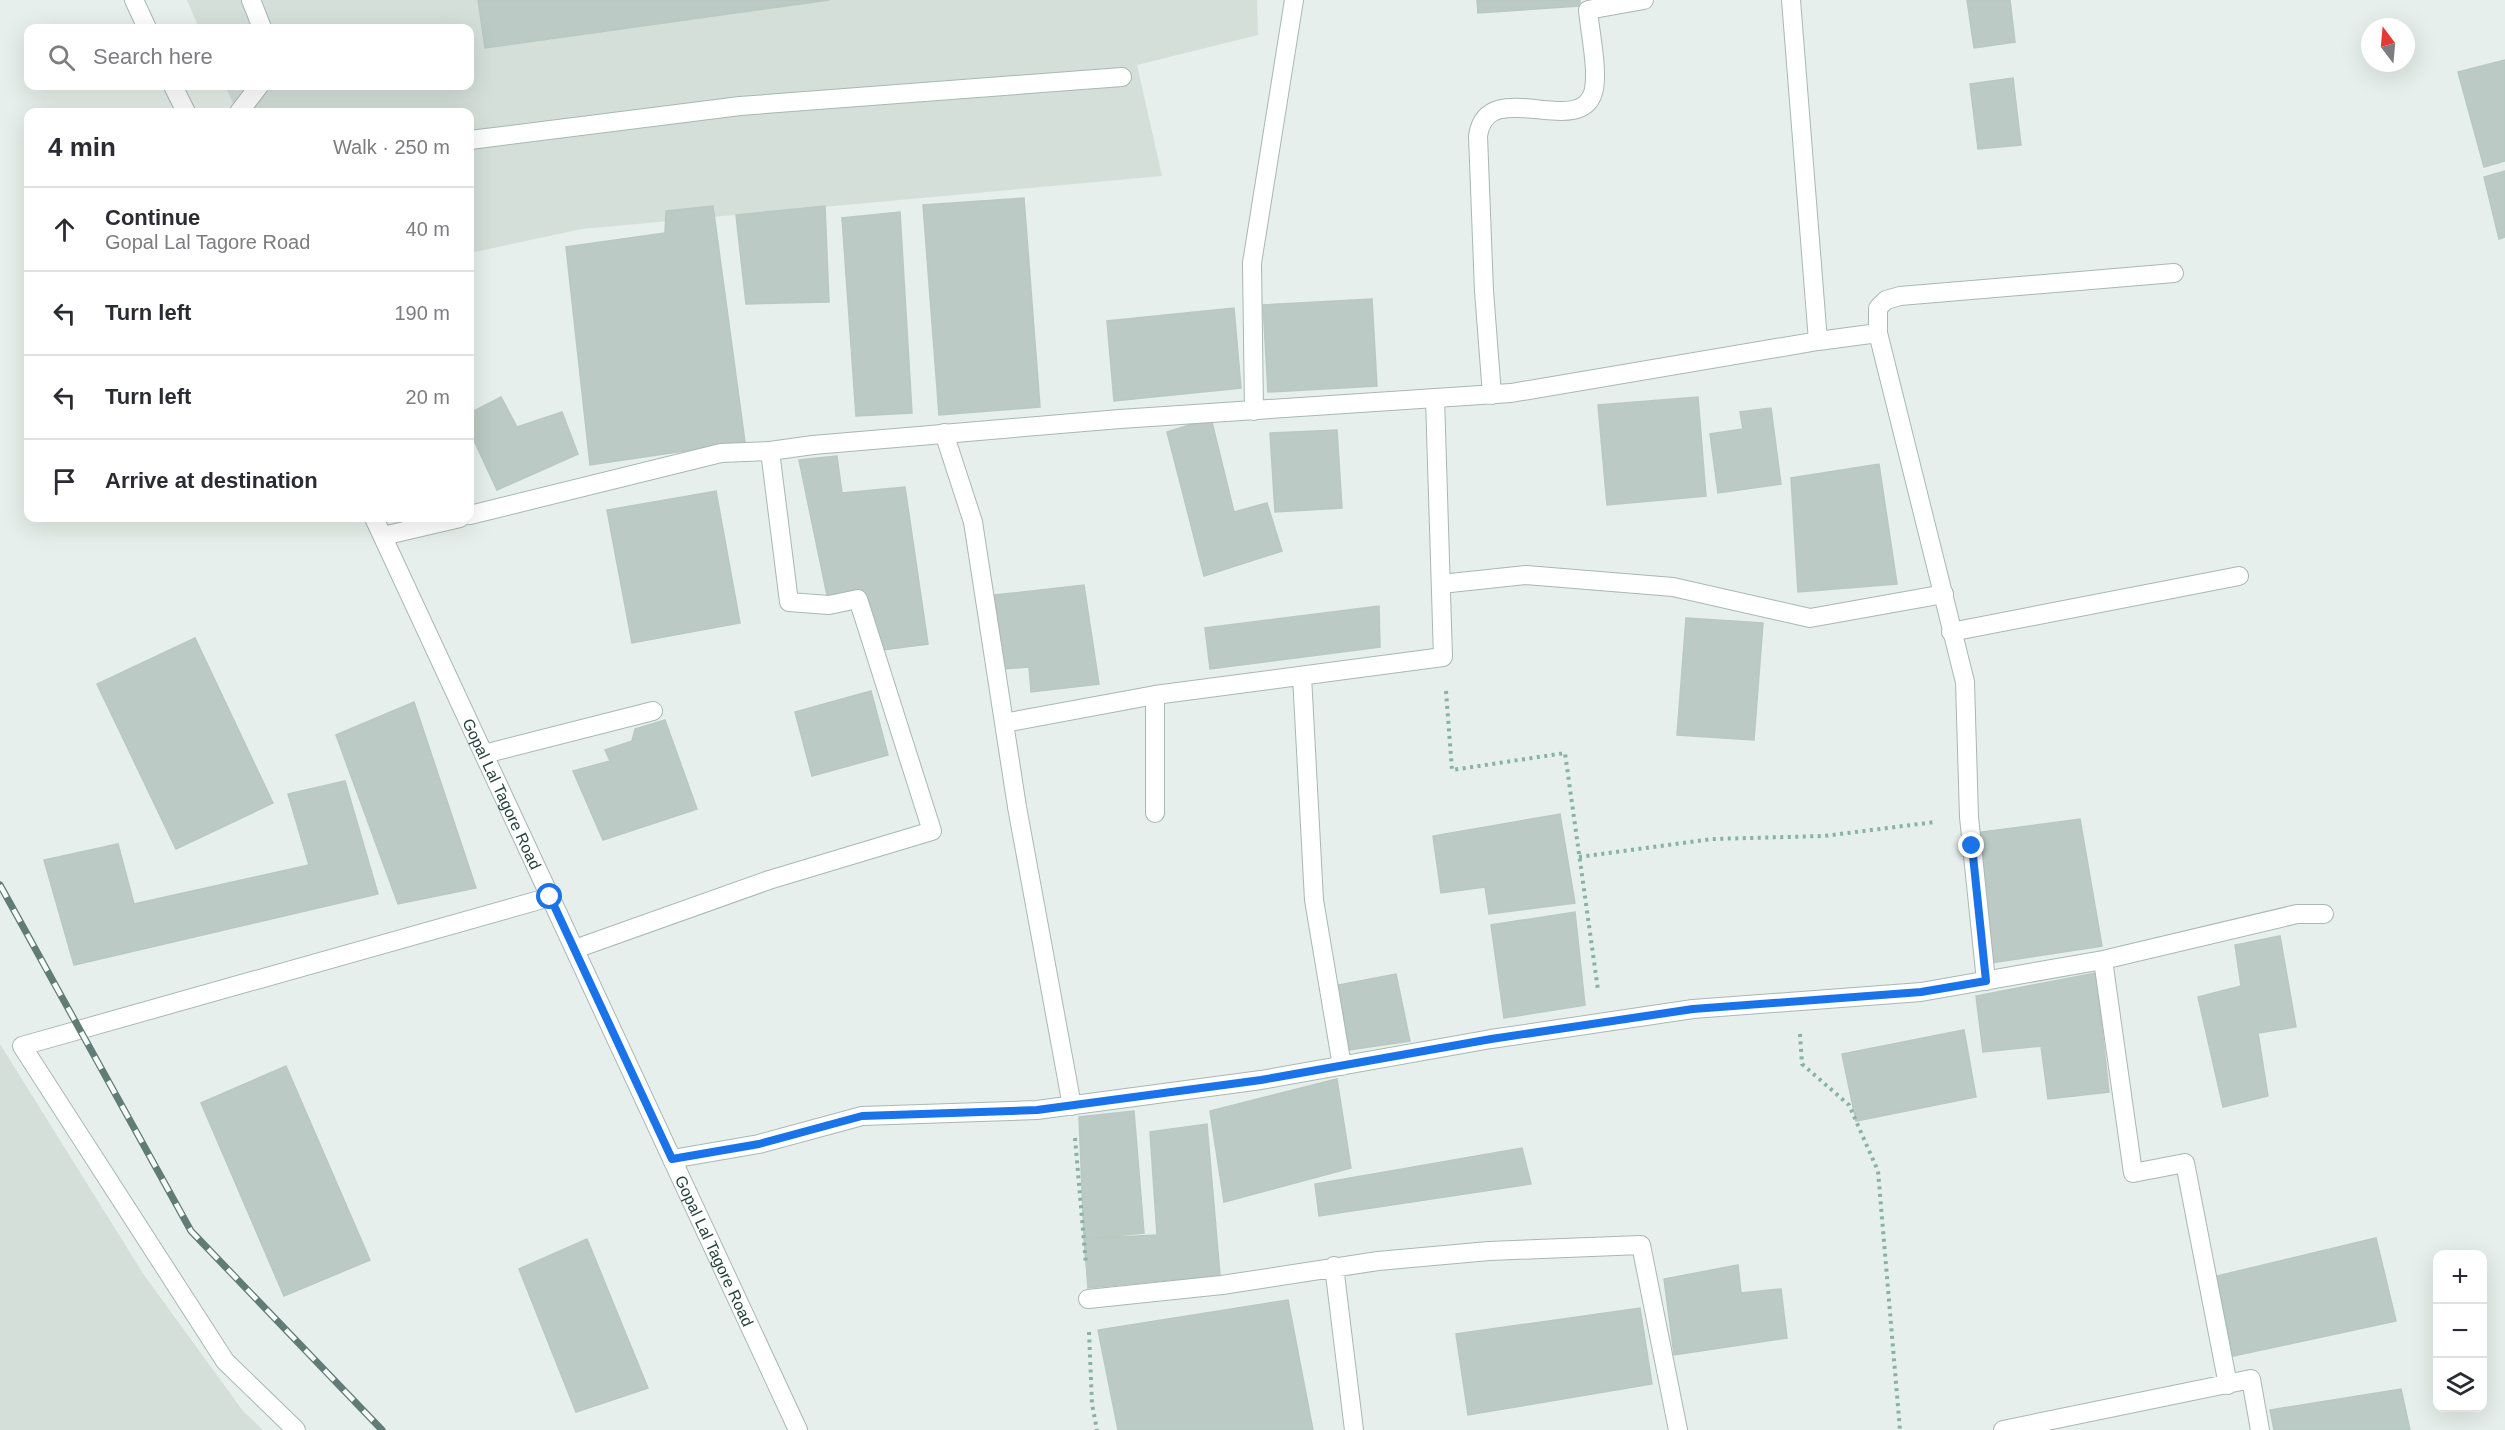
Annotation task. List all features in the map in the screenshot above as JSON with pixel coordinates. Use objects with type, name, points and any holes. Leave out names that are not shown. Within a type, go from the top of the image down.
[{"type":"street","points":[[134,0],[145,24]]},
{"type":"street","points":[[251,0],[260,24]]},
{"type":"street","points":[[1254,411],[1252,263],[1294,0]]},
{"type":"street","points":[[1492,395],[1484,291],[1478,146],[1480,121],[1490,112],[1510,108],[1556,111],[1574,109],[1586,104],[1593,94],[1594,73],[1588,10],[1644,0]]},
{"type":"street","points":[[1791,0],[1818,341]]},
{"type":"street","points":[[474,139],[740,106],[1122,77]]},
{"type":"street","points":[[175,90],[184,108]]},
{"type":"street","points":[[242,108],[257,90]]},
{"type":"street","points":[[1986,981],[1969,817],[1965,682],[1878,333],[1878,308],[1886,300],[1900,296],[2174,273]]},
{"type":"street","points":[[474,514],[721,453],[771,451],[944,433],[1492,395],[1878,333]]},
{"type":"street","points":[[1004,723],[1155,695],[1443,657],[1435,398]]},
{"type":"street","points":[[944,433],[973,522],[1004,723],[1072,1106]]},
{"type":"street","points":[[575,949],[768,880],[932,831],[858,599],[829,605],[789,602],[771,451]]},
{"type":"street","name":"Gopal Lal Tagore Road","points":[[376,522],[798,1430]]},
{"type":"street","points":[[383,536],[443,522]]},
{"type":"street","points":[[1441,584],[1526,575],[1673,587],[1810,618],[1944,594]]},
{"type":"street","points":[[1951,632],[2239,576]]},
{"type":"street","points":[[1302,675],[1314,900],[1342,1066]]},
{"type":"street","points":[[1155,695],[1155,813]]},
{"type":"street","points":[[484,754],[653,711]]},
{"type":"street","points":[[296,1430],[225,1361],[22,1046],[550,897]]},
{"type":"street","points":[[672,1159],[759,1144],[862,1116],[1037,1110],[1072,1106],[1342,1066],[1693,1009],[1921,992],[2103,960],[2297,914],[2324,914]]},
{"type":"street","points":[[2103,960],[2133,1173],[2185,1163],[2228,1384]]},
{"type":"street","points":[[1088,1299],[1222,1285],[1334,1266],[1489,1251],[1641,1245],[1678,1430]]},
{"type":"street","points":[[1334,1266],[1353,1430]]},
{"type":"street","points":[[2003,1430],[2054,1425],[2251,1379],[2260,1430]]},
{"type":"path","points":[[1443,657],[1452,770],[1565,753],[1602,1022]]},
{"type":"path","points":[[1579,857],[1712,839],[1824,836],[1969,817]]},
{"type":"path","points":[[1798,1001],[1802,1064],[1849,1105],[1878,1171],[1900,1430]]},
{"type":"shaded area","points":[[187,0],[1257,0],[1258,35],[1137,65],[1162,176],[582,229],[474,252],[474,108],[235,108],[227,90],[474,90],[474,24],[197,24]]},
{"type":"shaded area","points":[[0,1044],[144,1275],[243,1411],[263,1430],[0,1430]]},
{"type":"building","points":[[478,0],[829,0],[485,48]]},
{"type":"building","points":[[1477,0],[1580,0],[1580,6],[1478,13]]},
{"type":"building","points":[[1967,0],[2010,0],[2015,42],[1974,48]]},
{"type":"building","points":[[2505,60],[2505,161],[2484,167],[2458,72]]},
{"type":"building","points":[[2013,78],[2021,145],[1978,149],[1970,84]]},
{"type":"building","points":[[2505,171],[2505,237],[2499,239],[2484,177]]},
{"type":"building","points":[[1024,198],[1040,407],[939,415],[923,205]]},
{"type":"building","points":[[713,206],[745,442],[590,465],[566,247],[665,233],[666,211]]},
{"type":"building","points":[[825,206],[829,302],[746,304],[736,215]]},
{"type":"building","points":[[900,212],[912,413],[856,416],[842,218]]},
{"type":"building","points":[[1372,299],[1377,386],[1268,392],[1263,305]]},
{"type":"building","points":[[1234,308],[1241,388],[1114,401],[1107,321]]},
{"type":"building","points":[[501,397],[517,427],[562,412],[578,454],[497,490],[474,441],[474,411]]},
{"type":"building","points":[[1698,397],[1706,496],[1607,505],[1598,405]]},
{"type":"building","points":[[1771,408],[1781,484],[1718,493],[1710,434],[1743,429],[1740,412]]},
{"type":"building","points":[[1211,418],[1234,512],[1267,503],[1282,551],[1204,576],[1167,432]]},
{"type":"building","points":[[1337,430],[1342,508],[1275,512],[1270,433]]},
{"type":"building","points":[[837,456],[842,493],[905,487],[928,644],[875,651],[865,590],[854,590],[829,605],[799,460]]},
{"type":"building","points":[[1879,464],[1897,584],[1798,592],[1791,478]]},
{"type":"building","points":[[716,491],[740,623],[632,643],[607,510]]},
{"type":"building","points":[[1084,585],[1099,684],[1031,692],[1029,667],[1003,669],[995,595]]},
{"type":"building","points":[[1379,606],[1380,647],[1210,669],[1205,628]]},
{"type":"building","points":[[1686,618],[1763,623],[1754,740],[1677,735]]},
{"type":"building","points":[[195,638],[273,803],[176,849],[97,684]]},
{"type":"building","points":[[871,691],[888,755],[812,776],[795,712]]},
{"type":"building","points":[[414,702],[476,888],[398,904],[336,735]]},
{"type":"building","points":[[665,720],[697,809],[603,840],[573,771],[610,761],[605,750],[632,741],[635,729]]},
{"type":"building","points":[[345,781],[378,894],[74,965],[44,860],[118,844],[134,904],[309,865],[288,794]]},
{"type":"building","points":[[1560,814],[1575,903],[1489,914],[1485,887],[1441,893],[1433,836]]},
{"type":"building","points":[[2080,819],[2102,946],[1991,963],[1975,833]]},
{"type":"building","points":[[1575,912],[1585,1005],[1504,1018],[1491,925]]},
{"type":"building","points":[[2280,936],[2296,1027],[2258,1033],[2268,1096],[2223,1107],[2198,997],[2241,986],[2235,945]]},
{"type":"building","points":[[2096,973],[2109,1092],[2048,1099],[2041,1046],[1983,1052],[1976,996]]},
{"type":"building","points":[[1396,974],[1410,1041],[1349,1050],[1338,985]]},
{"type":"building","points":[[1964,1030],[1976,1097],[1856,1121],[1842,1054]]},
{"type":"building","points":[[286,1066],[370,1260],[284,1296],[201,1103]]},
{"type":"building","points":[[1337,1079],[1351,1168],[1224,1202],[1210,1111]]},
{"type":"building","points":[[1134,1111],[1144,1233],[1084,1239],[1079,1117]]},
{"type":"building","points":[[1207,1124],[1220,1275],[1088,1288],[1084,1239],[1157,1235],[1150,1132]]},
{"type":"building","points":[[1522,1148],[1531,1184],[1319,1216],[1315,1184]]},
{"type":"building","points":[[2376,1238],[2396,1321],[2233,1356],[2217,1276]]},
{"type":"building","points":[[587,1239],[648,1388],[576,1412],[519,1269]]},
{"type":"building","points":[[1738,1265],[1741,1293],[1781,1289],[1787,1338],[1674,1355],[1664,1279]]},
{"type":"building","points":[[1288,1300],[1313,1430],[1118,1430],[1098,1330]]},
{"type":"building","points":[[1640,1308],[1652,1384],[1468,1415],[1456,1334]]},
{"type":"building","points":[[2401,1389],[2410,1430],[2274,1430],[2270,1410]]},
{"type":"railway","points":[[0,885],[191,1231],[382,1430]]},
{"type":"route","points":[[550,897],[672,1159],[759,1144],[862,1116],[1037,1110],[1261,1080],[1491,1039],[1693,1009],[1921,992],[1986,981],[1972,846]]}]
